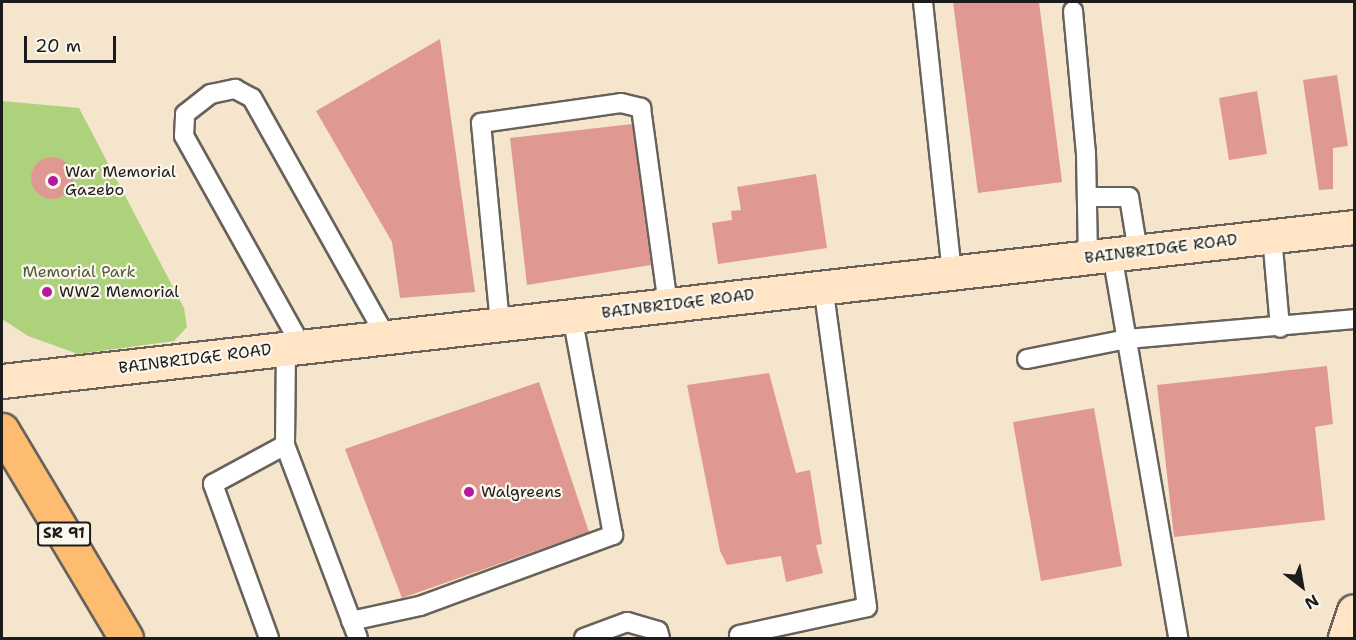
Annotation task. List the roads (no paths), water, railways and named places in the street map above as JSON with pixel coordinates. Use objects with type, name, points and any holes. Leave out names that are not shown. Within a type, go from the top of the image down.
[{"type":"main road","name":"SR 91","points":[[2,430],[126,639]]},
{"type":"street","name":"BAINBRIDGE ROAD","points":[[2,381],[1354,227]]},
{"type":"street","points":[[1345,639],[1354,611]]},
{"type":"lane","points":[[923,2],[952,273]]},
{"type":"lane","points":[[1073,11],[1087,197],[1113,254],[1178,639]]},
{"type":"lane","points":[[386,337],[252,98],[235,89],[211,94],[185,114],[184,136],[294,347],[285,445],[354,630],[613,535],[572,316]]},
{"type":"lane","points":[[500,324],[481,123],[621,103],[641,108],[668,305]]},
{"type":"lane","points":[[1087,197],[1129,197],[1113,254]]},
{"type":"lane","points":[[1272,236],[1280,328]]},
{"type":"lane","points":[[738,635],[867,607],[823,287]]},
{"type":"lane","points":[[1027,359],[1127,339],[1280,328],[1354,319]]},
{"type":"lane","points":[[269,639],[213,484],[285,445]]},
{"type":"lane","points":[[584,639],[627,622],[658,632],[660,639]]},
{"type":"place","name":"War Memorial Gazebo","points":[[53,181]]},
{"type":"place","name":"WW2 Memorial","points":[[47,292]]},
{"type":"place","name":"Walgreens","points":[[469,492]]},
{"type":"park label","name":"Memorial Park","points":[[79,272]]}]
